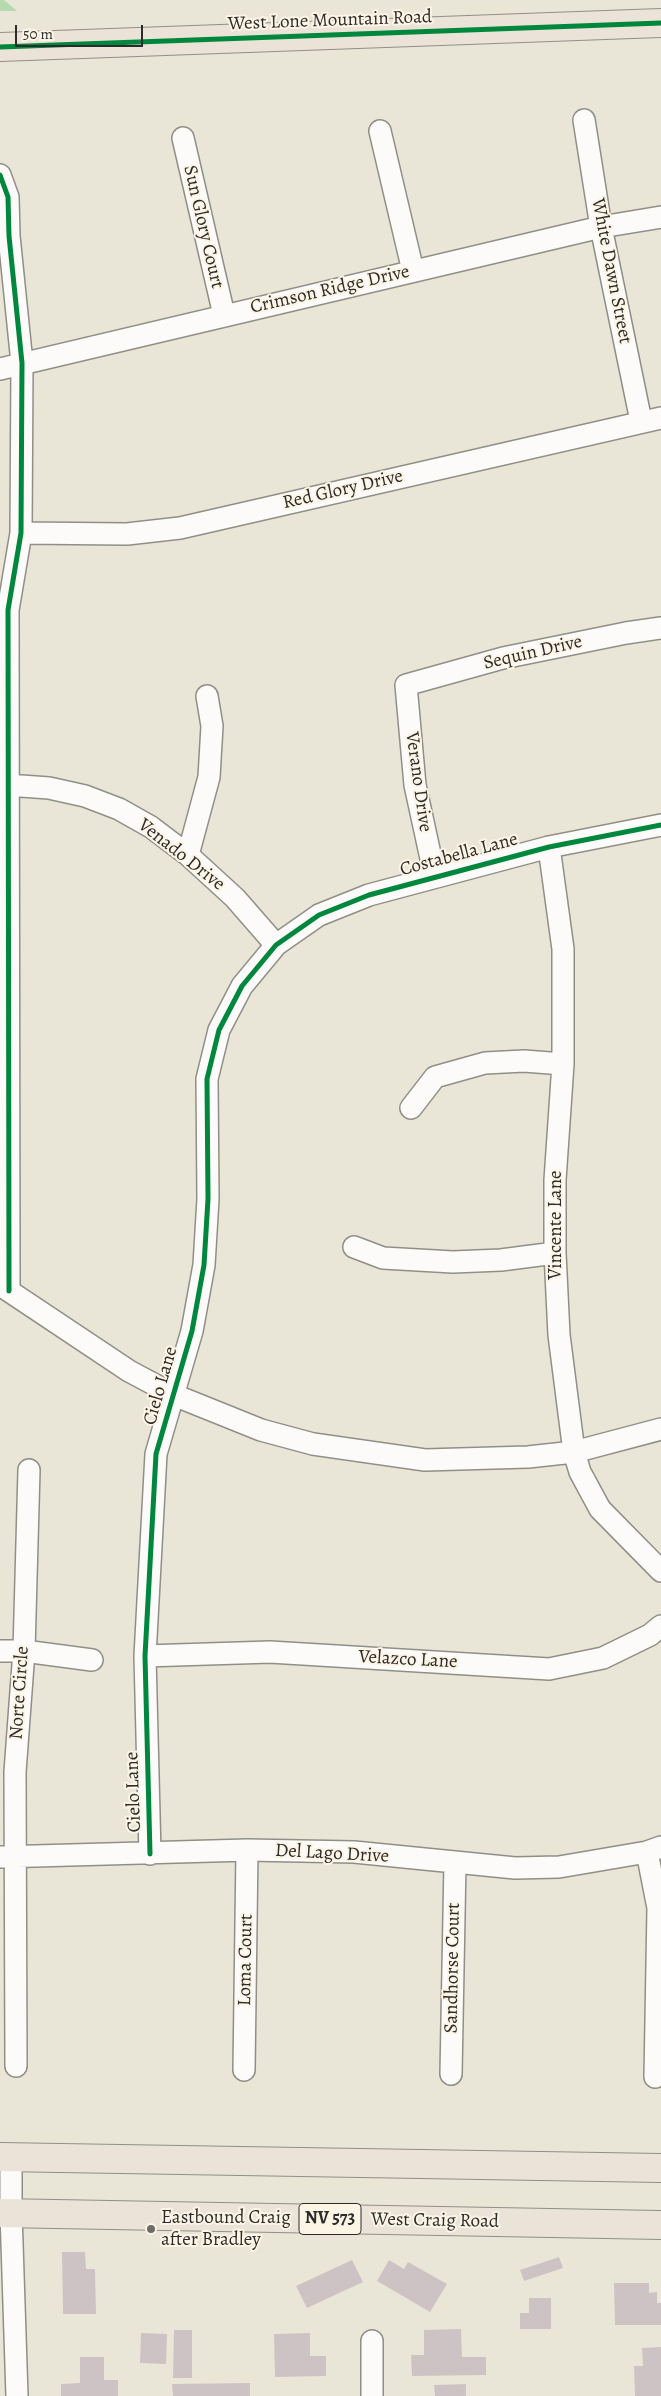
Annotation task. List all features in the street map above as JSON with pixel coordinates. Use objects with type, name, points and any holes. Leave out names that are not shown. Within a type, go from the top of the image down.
[{"type":"main road","name":"West Lone Mountain Road","points":[[0,47],[661,23]]},
{"type":"main road","points":[[6,2157],[661,2168]]},
{"type":"main road","name":"West Craig Road","points":[[6,2213],[661,2225]]},
{"type":"street","name":"White Dawn Street","points":[[584,120],[601,226],[651,420]]},
{"type":"street","points":[[380,131],[413,271]]},
{"type":"street","name":"Sun Glory Court","points":[[182,138],[224,315]]},
{"type":"street","points":[[0,175],[8,197],[9,236],[22,363],[21,533],[8,610],[4,1288],[130,1371],[174,1395],[261,1430],[313,1444],[425,1460],[528,1458],[574,1452],[661,1429]]},
{"type":"street","name":"Crimson Ridge Drive","points":[[0,369],[601,226],[661,217]]},
{"type":"street","name":"Red Glory Drive","points":[[21,533],[126,534],[180,528],[651,420]]},
{"type":"street","name":"Sequin Drive","points":[[406,686],[503,658],[626,633],[661,628]]},
{"type":"street","name":"Verano Drive","points":[[406,686],[415,785],[435,877]]},
{"type":"street","points":[[188,855],[210,777],[212,726],[207,696]]},
{"type":"street","name":"Venado Drive","points":[[7,785],[49,788],[85,796],[119,809],[151,828],[188,855],[235,898],[276,946]]},
{"type":"street","name":"Costabella Lane","points":[[276,946],[320,915],[369,895],[549,847],[661,825]]},
{"type":"street","name":"Vincente Lane","points":[[549,847],[562,949],[562,1064],[555,1180],[554,1253],[559,1335],[574,1452],[580,1472],[600,1509],[661,1571]]},
{"type":"street","name":"Cielo Lane","points":[[150,1854],[145,1656],[156,1454],[192,1331],[204,1265],[208,1199],[207,1079],[219,1030],[242,986],[276,946]]},
{"type":"street","points":[[411,1108],[435,1077],[485,1063],[524,1061],[562,1064]]},
{"type":"street","points":[[354,1247],[384,1258],[453,1262],[502,1260],[554,1253]]},
{"type":"street","name":"Norte Circle","points":[[16,2066],[7,1857],[24,1650],[29,1470]]},
{"type":"street","name":"Velazco Lane","points":[[145,1656],[270,1652],[549,1669],[604,1658],[650,1635],[661,1626]]},
{"type":"street","points":[[0,1651],[24,1650],[92,1660]]},
{"type":"street","points":[[654,1849],[658,1908],[655,2077]]},
{"type":"street","name":"Del Lago Drive","points":[[7,1857],[248,1850],[354,1852],[514,1868],[559,1867],[654,1849]]},
{"type":"street","name":"Loma Court","points":[[244,2070],[248,1850]]},
{"type":"street","name":"Sandhorse Court","points":[[451,2074],[455,1862]]},
{"type":"street","points":[[6,2157],[12,2392]]},
{"type":"street","points":[[372,2341],[372,2396]]},
{"type":"green space","points":[[0,0],[4,0],[17,11],[0,11]]},
{"type":"building","points":[[62,2252],[85,2252],[86,2269],[95,2269],[96,2314],[63,2314]]},
{"type":"building","points":[[559,2257],[563,2268],[524,2281],[520,2270]]},
{"type":"building","points":[[352,2260],[363,2282],[307,2308],[296,2286]]},
{"type":"building","points":[[389,2260],[404,2269],[408,2262],[447,2284],[430,2312],[377,2281]]},
{"type":"building","points":[[614,2283],[649,2283],[649,2293],[657,2292],[657,2303],[661,2303],[661,2325],[615,2325]]},
{"type":"building","points":[[529,2298],[551,2298],[551,2329],[520,2329],[520,2313],[529,2313]]},
{"type":"building","points":[[461,2329],[462,2357],[486,2357],[486,2375],[412,2376],[411,2355],[424,2355],[424,2330]]},
{"type":"building","points":[[174,2330],[192,2330],[192,2378],[173,2378]]},
{"type":"building","points":[[141,2333],[167,2334],[166,2364],[140,2363]]},
{"type":"building","points":[[310,2333],[310,2356],[326,2356],[326,2376],[275,2377],[274,2334]]},
{"type":"building","points":[[661,2347],[661,2396],[635,2396],[634,2366],[643,2366],[642,2348]]},
{"type":"building","points":[[80,2357],[104,2357],[104,2380],[118,2380],[118,2396],[61,2396],[61,2384],[80,2383]]},
{"type":"building","points":[[250,2383],[250,2396],[173,2396],[172,2384]]},
{"type":"building","points":[[466,2384],[466,2396],[435,2396],[434,2385]]},
{"type":"cycle path","points":[[0,47],[661,23]]},
{"type":"cycle path","points":[[0,175],[8,197],[9,236],[22,363],[21,533],[8,610],[9,1291]]},
{"type":"cycle path","points":[[150,1854],[145,1656],[156,1454],[192,1331],[204,1265],[208,1199],[207,1079],[219,1030],[242,986],[276,945],[319,915],[369,895],[549,847],[661,825]]},
{"type":"place","name":"Eastbound Craig after Bradley","points":[[151,2229]]}]
